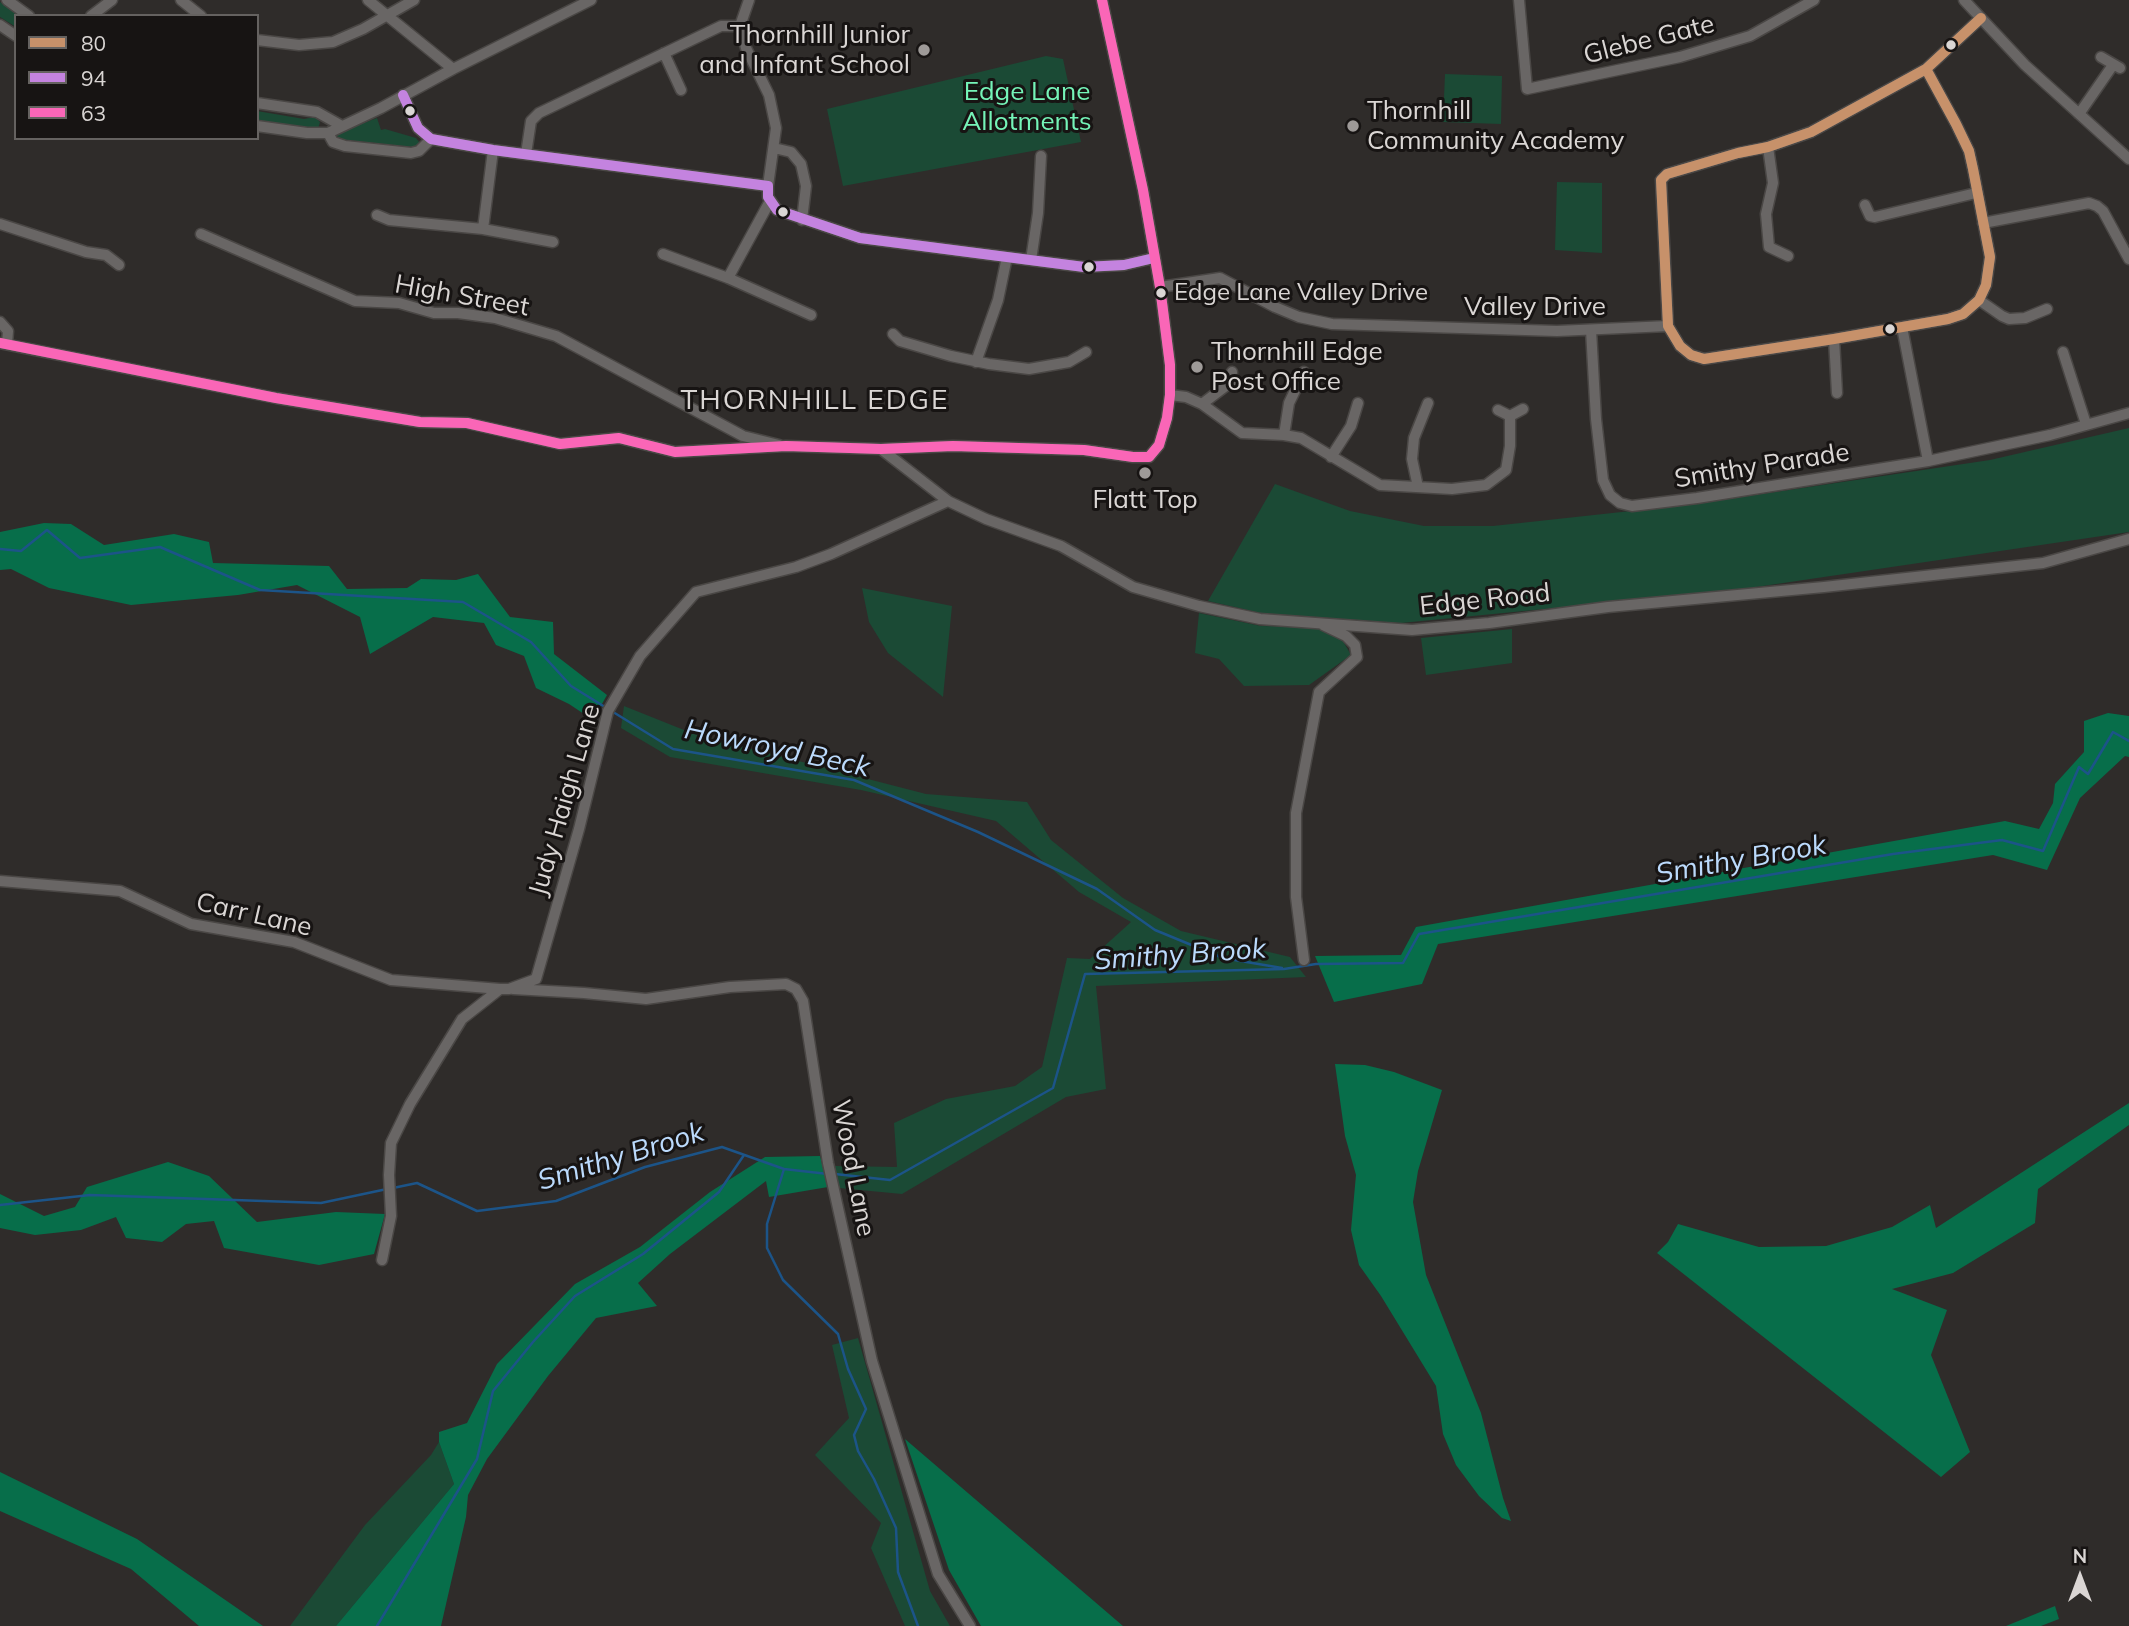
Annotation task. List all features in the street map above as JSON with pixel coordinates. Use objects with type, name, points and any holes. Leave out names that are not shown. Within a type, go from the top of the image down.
[{"type":"street","points":[[7,0],[26,14]]},
{"type":"street","points":[[94,14],[112,0]]},
{"type":"street","points":[[181,0],[198,14]]},
{"type":"street","points":[[368,0],[453,69]]},
{"type":"street","points":[[259,40],[299,45],[332,42],[414,0]]},
{"type":"street","points":[[259,126],[328,133],[591,0]]},
{"type":"street","points":[[749,0],[740,26],[746,48],[769,95],[776,128],[768,186],[770,201],[777,210],[860,238],[1084,267],[1124,265],[1154,258]]},
{"type":"street","points":[[0,323],[8,331],[4,344],[276,398],[420,422],[467,423],[560,444],[618,438],[675,452],[786,446],[881,449],[953,446],[1084,450],[1149,457],[1164,434],[1170,395],[1170,365],[1143,190],[1102,0]]},
{"type":"street","name":"Glebe Gate","points":[[1519,0],[1527,89],[1680,57],[1749,36],[1814,0]]},
{"type":"street","points":[[1964,0],[2025,65],[2129,159]]},
{"type":"street","points":[[1926,69],[1969,151],[1990,257],[1986,285],[1972,308],[1956,317],[1704,359],[1691,355],[1680,346],[1668,326],[1661,180],[1667,174],[1768,147],[1811,132],[1926,69],[1981,18]]},
{"type":"street","points":[[526,154],[531,121],[539,113],[721,26],[740,26]]},
{"type":"street","points":[[664,54],[681,90]]},
{"type":"street","points":[[2079,114],[2116,66],[2101,57]]},
{"type":"street","points":[[403,95],[418,128],[431,139],[493,150],[768,186]]},
{"type":"street","points":[[259,103],[317,113],[342,126]]},
{"type":"street","points":[[328,133],[333,142],[345,146],[411,153],[419,151],[431,139]]},
{"type":"street","points":[[1768,147],[1773,183],[1766,214],[1769,247],[1788,256]]},
{"type":"street","points":[[774,148],[791,152],[801,164],[806,186],[802,220]]},
{"type":"street","points":[[483,229],[493,150]]},
{"type":"street","points":[[1031,260],[1038,213],[1041,156]]},
{"type":"street","points":[[1865,205],[1870,216],[1880,216],[1976,193]]},
{"type":"street","points":[[728,278],[770,201]]},
{"type":"street","points":[[1983,223],[2089,203],[2103,211],[2129,259]]},
{"type":"street","points":[[377,215],[389,220],[483,229],[554,242]]},
{"type":"street","points":[[0,224],[86,252],[106,255],[119,265]]},
{"type":"street","name":"High Street","points":[[201,234],[355,301],[398,303],[434,313],[495,318],[556,337],[743,436],[786,446]]},
{"type":"street","points":[[663,254],[728,278],[811,315]]},
{"type":"street","points":[[976,362],[998,300],[1007,257]]},
{"type":"street","name":"Valley Drive","points":[[1160,287],[1220,278],[1299,317],[1332,324],[1591,330],[1668,326]]},
{"type":"street","points":[[1979,300],[2009,319],[2025,318],[2047,309]]},
{"type":"street","points":[[1902,327],[1928,461]]},
{"type":"street","name":"Smithy Parade","points":[[1591,330],[1596,419],[1603,480],[1610,495],[1620,503],[1632,506],[1928,461],[2050,435],[2129,414]]},
{"type":"street","points":[[892,334],[900,341],[976,362],[1029,369],[1069,362],[1086,352]]},
{"type":"street","points":[[1834,339],[1837,393]]},
{"type":"street","points":[[2063,352],[2086,424]]},
{"type":"street","points":[[1202,404],[1231,382],[1232,372]]},
{"type":"street","points":[[1284,435],[1289,403],[1304,372]]},
{"type":"street","points":[[1170,395],[1186,397],[1202,404],[1242,433],[1301,438],[1380,485],[1452,489],[1486,485],[1506,470],[1510,446],[1510,416]]},
{"type":"street","points":[[1331,457],[1351,426],[1358,403]]},
{"type":"street","points":[[1418,487],[1412,459],[1414,438],[1428,403]]},
{"type":"street","points":[[1510,416],[1522,409]]},
{"type":"street","points":[[1498,410],[1510,416]]},
{"type":"street","name":"Edge Road","points":[[881,449],[948,500],[986,519],[1061,546],[1133,587],[1199,606],[1260,619],[1412,630],[1608,607],[2043,563],[2129,539]]},
{"type":"street","name":"Judy Haigh Lane","points":[[536,979],[579,829],[608,711],[640,656],[696,592],[831,554],[948,500]]},
{"type":"street","points":[[1304,960],[1296,897],[1296,813],[1319,692],[1357,657],[1355,645],[1346,636],[1320,623]]},
{"type":"street","name":"Carr Lane","points":[[0,881],[120,891],[191,923],[294,942],[391,979],[505,989]]},
{"type":"street","points":[[382,1260],[391,1216],[391,1143],[410,1104],[461,1019],[505,989],[536,979],[540,990]]},
{"type":"street","name":"Wood Lane","points":[[505,989],[646,999],[730,987],[786,984],[796,989],[803,1001],[828,1163],[872,1361],[938,1574],[970,1626]]},
{"type":"green space","points":[[0,2],[17,14],[14,14],[14,26],[0,17]]},
{"type":"green space","name":"Edge Lane Allotments","points":[[1046,56],[1063,59],[1081,142],[843,186],[827,109]]},
{"type":"green space","points":[[1445,74],[1502,76],[1501,124],[1443,122]]},
{"type":"green space","points":[[259,111],[304,119],[315,117],[320,122],[318,129],[259,121]]},
{"type":"green space","points":[[377,118],[381,130],[416,138],[420,143],[413,147],[338,139],[340,132]]},
{"type":"green space","points":[[1557,182],[1602,183],[1602,253],[1555,250]]},
{"type":"green space","points":[[2129,428],[2129,532],[1729,591],[1401,623],[1261,613],[1208,601],[1275,484],[1350,511],[1424,526],[1493,526],[1695,504],[1990,460]]},
{"type":"green space","points":[[44,523],[71,524],[104,545],[174,534],[209,542],[213,563],[329,566],[347,589],[407,588],[421,579],[456,580],[478,574],[510,617],[553,622],[554,654],[607,695],[593,720],[569,704],[536,688],[524,656],[496,645],[484,623],[433,617],[370,654],[360,617],[297,585],[238,595],[131,605],[49,588],[11,569],[0,570],[0,532]]},
{"type":"green space","points":[[862,588],[952,606],[943,697],[888,653],[869,622]]},
{"type":"green space","points":[[1199,613],[1261,626],[1317,627],[1343,641],[1351,655],[1309,685],[1244,686],[1219,659],[1195,653]]},
{"type":"green space","points":[[1512,629],[1512,663],[1426,675],[1421,638]]},
{"type":"green space","points":[[624,706],[694,734],[926,794],[1027,802],[1051,840],[1123,898],[1181,931],[1290,957],[1306,977],[1096,986],[1106,1089],[1066,1097],[902,1194],[839,1188],[835,1166],[897,1167],[894,1123],[946,1099],[1015,1086],[1042,1067],[1067,958],[1090,959],[1131,922],[1079,892],[996,821],[861,790],[670,757],[621,728]]},
{"type":"green space","points":[[2108,713],[2129,716],[2129,757],[2125,756],[2080,798],[2047,870],[1993,855],[1438,944],[1422,984],[1334,1002],[1315,956],[1401,955],[1416,927],[2005,821],[2039,829],[2053,803],[2055,784],[2084,752],[2084,721]]},
{"type":"green space","points":[[1335,1064],[1365,1065],[1394,1072],[1442,1090],[1418,1171],[1413,1202],[1426,1275],[1481,1413],[1511,1521],[1502,1518],[1479,1496],[1456,1465],[1443,1434],[1436,1386],[1359,1265],[1351,1230],[1356,1175],[1345,1136]]},
{"type":"green space","points":[[2129,1103],[2129,1125],[2038,1189],[2035,1223],[1953,1273],[1892,1289],[1947,1310],[1931,1355],[1970,1452],[1941,1477],[1657,1253],[1668,1242],[1678,1224],[1759,1247],[1826,1246],[1892,1227],[1930,1205],[1936,1228]]},
{"type":"green space","points":[[820,1156],[828,1187],[769,1197],[766,1181],[670,1254],[638,1283],[657,1306],[596,1318],[548,1376],[487,1459],[468,1495],[466,1517],[441,1626],[336,1626],[454,1484],[439,1442],[439,1432],[467,1423],[497,1364],[575,1284],[640,1247],[710,1192],[765,1157]]},
{"type":"green space","points":[[168,1162],[209,1176],[257,1222],[336,1212],[385,1214],[374,1254],[319,1265],[224,1248],[214,1221],[186,1224],[162,1242],[126,1238],[116,1217],[81,1230],[35,1235],[0,1228],[0,1194],[44,1216],[75,1207],[87,1187]]},
{"type":"green space","points":[[858,1338],[930,1591],[950,1626],[905,1626],[871,1548],[881,1523],[815,1455],[849,1418],[832,1345]]},
{"type":"green space","points":[[905,1439],[1123,1626],[981,1626],[949,1570]]},
{"type":"green space","points":[[439,1442],[454,1484],[336,1626],[290,1626],[365,1525],[431,1455]]},
{"type":"green space","points":[[0,1472],[137,1539],[263,1626],[199,1626],[131,1569],[0,1511]]},
{"type":"green space","points":[[2055,1606],[2059,1619],[2041,1626],[2006,1626]]},
{"type":"waterway","name":"Howroyd Beck","points":[[0,549],[21,551],[47,530],[80,558],[160,547],[260,590],[463,602],[531,642],[571,686],[673,749],[854,780],[978,832],[1097,889],[1155,930],[1223,958],[1282,968]]},
{"type":"waterway","name":"Smithy Brook","points":[[835,1174],[890,1180],[1053,1088],[1085,974],[1403,963],[1419,934],[1893,854],[2002,840],[2043,851],[2079,767],[2088,774],[2113,732],[2129,741]]},
{"type":"waterway","name":"Smithy Brook","points":[[393,1188],[417,1183],[477,1211],[556,1201],[645,1167],[722,1147],[784,1169],[828,1174]]},
{"type":"waterway","points":[[377,1626],[477,1459],[493,1391],[575,1296],[643,1254],[719,1192],[744,1155]]},
{"type":"waterway","points":[[784,1169],[767,1224],[767,1248],[783,1280],[838,1334],[848,1369],[866,1409],[854,1435],[858,1451],[896,1528],[898,1572],[918,1626]]},
{"type":"waterway","name":"Smithy Brook","points":[[0,1205],[90,1195],[321,1203],[387,1189]]},
{"type":"transit line","name":"63","points":[[0,343],[276,398],[420,422],[467,423],[560,444],[619,438],[675,452],[786,446],[881,449],[953,446],[1084,450],[1149,457],[1159,445],[1167,418],[1170,365],[1143,190],[1102,0]]},
{"type":"transit line","name":"80","points":[[1926,69],[1969,151],[1990,257],[1986,285],[1979,300],[1963,314],[1948,319],[1834,339],[1704,359],[1691,355],[1680,346],[1668,326],[1661,180],[1667,174],[1768,147],[1811,132],[1926,69],[1981,18]]},
{"type":"transit line","name":"94","points":[[403,95],[418,128],[431,139],[493,150],[768,186],[768,197],[777,210],[860,238],[1084,267],[1124,265],[1154,258]]},
{"type":"place","name":"Thornhill Junior and Infant School","points":[[924,50]]},
{"type":"place","name":"Thornhill Community Academy","points":[[1353,126]]},
{"type":"place","name":"Edge Lane Valley Drive","points":[[1161,293]]},
{"type":"place","name":"Thornhill Edge Post Office","points":[[1197,367]]},
{"type":"place","name":"Flatt Top","points":[[1145,473]]},
{"type":"district","name":"THORNHILL EDGE","points":[[815,401]]}]
